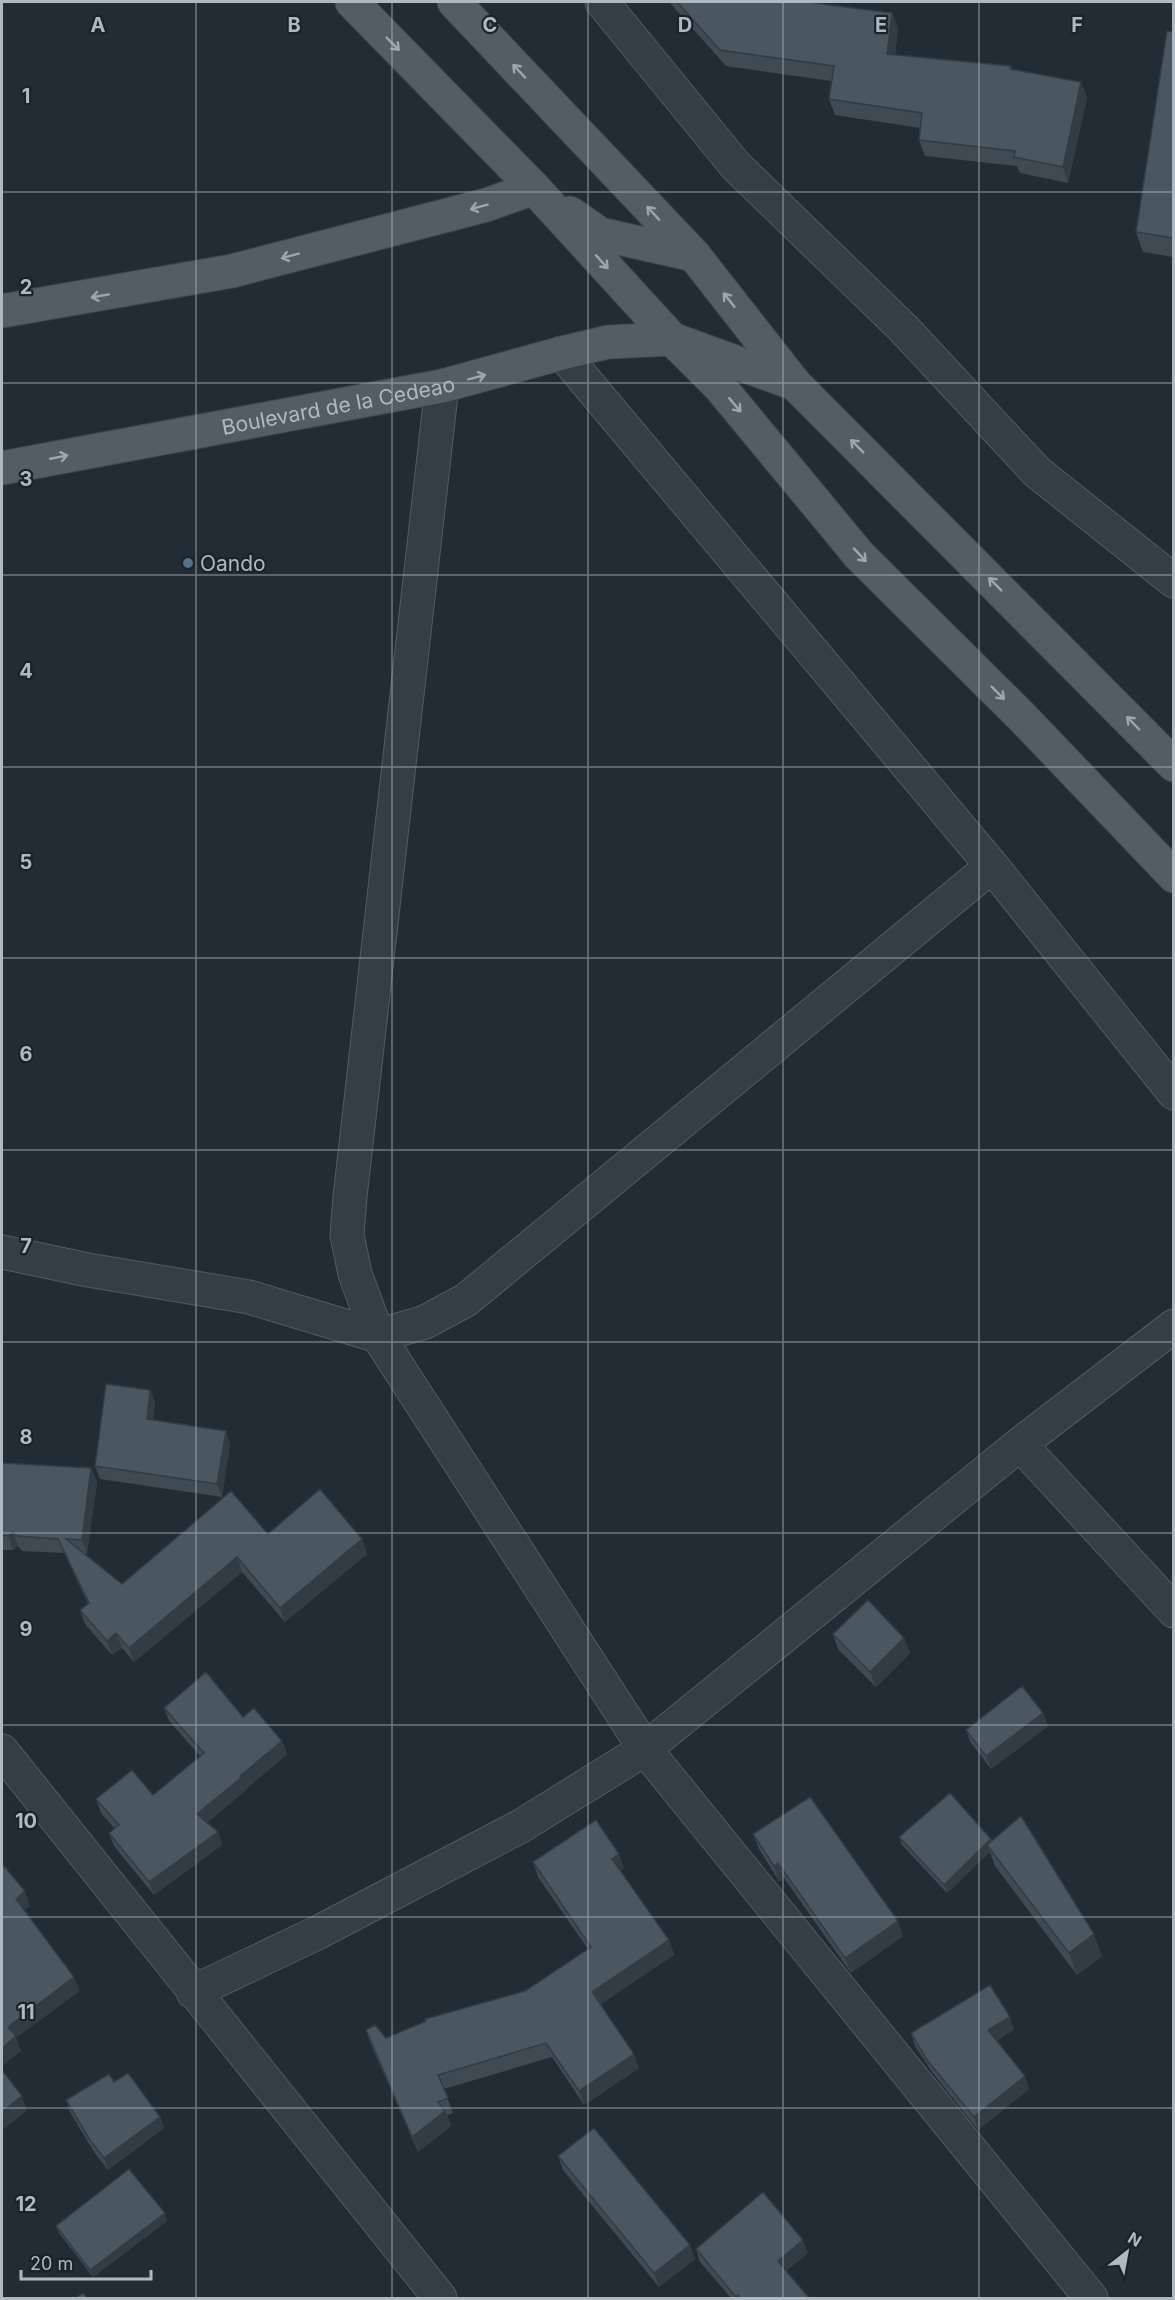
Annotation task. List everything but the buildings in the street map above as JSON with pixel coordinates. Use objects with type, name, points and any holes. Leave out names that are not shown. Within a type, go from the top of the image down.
[{"type":"main road","points":[[352,2],[534,188],[672,339],[720,387],[859,555],[1022,717],[1173,876]]},
{"type":"main road","points":[[454,2],[693,255],[795,384],[1173,765]]},
{"type":"main road","points":[[534,188],[600,234],[693,255]]},
{"type":"main road","points":[[2,311],[232,271],[486,205],[534,188]]},
{"type":"main road","points":[[672,339],[795,384]]},
{"type":"main road","name":"Boulevard de la Cedeao","points":[[2,468],[442,386],[608,342],[672,339]]},
{"type":"street","points":[[602,2],[736,166],[904,329],[1037,471],[1173,581]]},
{"type":"street","points":[[562,353],[992,866],[1119,1022],[1173,1093]]},
{"type":"street","points":[[442,386],[347,1235],[355,1274],[378,1336],[645,1749],[1091,2298]]},
{"type":"street","points":[[2,1252],[88,1270],[249,1297],[378,1336],[425,1322],[466,1300],[992,866]]},
{"type":"street","points":[[193,1992],[317,1933],[521,1826],[645,1749],[1020,1444],[1173,1326]]},
{"type":"street","points":[[1020,1444],[1173,1611]]},
{"type":"street","points":[[2,1751],[440,2298]]},
{"type":"place","name":"Oando","points":[[188,563]]}]
